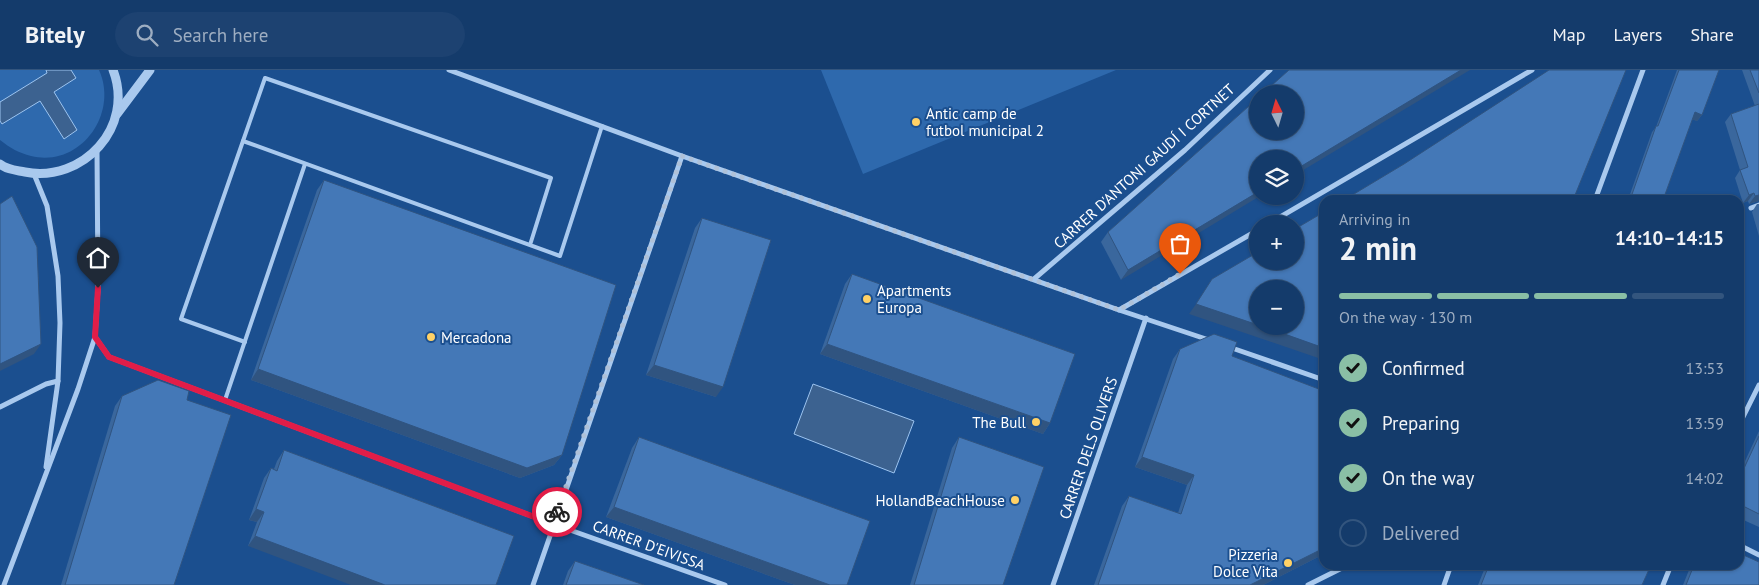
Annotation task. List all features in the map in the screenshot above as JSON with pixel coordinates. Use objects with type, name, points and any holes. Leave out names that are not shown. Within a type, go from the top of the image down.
[{"type":"street","points":[[113,70],[117,81],[117,114]]},
{"type":"street","points":[[2,169],[34,174],[58,172],[78,164],[97,150],[111,130],[117,114],[150,70]]},
{"type":"street","points":[[449,70],[682,156],[1212,341]]},
{"type":"street","name":"CARRER D'ANTONI GAUDÍ I CORTNET","points":[[1034,279],[1185,150],[1270,70]]},
{"type":"street","points":[[1283,215],[1532,70]]},
{"type":"street","points":[[1597,195],[1643,70]]},
{"type":"street","points":[[4,585],[78,388],[95,337],[98,288],[97,150]]},
{"type":"street","points":[[532,585],[682,156]]},
{"type":"street","points":[[34,174],[47,206],[58,276],[60,323],[58,381],[44,476]]},
{"type":"street","points":[[1751,208],[1759,205]]},
{"type":"street","points":[[1119,310],[1249,235]]},
{"type":"street","name":"CARRER DELS OLIVERS","points":[[1053,585],[1146,318]]},
{"type":"street","name":"CARRER D'EIVISSA","points":[[95,337],[109,357],[553,524],[725,585]]},
{"type":"street","points":[[1221,344],[1319,378]]},
{"type":"street","points":[[0,407],[46,384],[58,381]]},
{"type":"street","points":[[1744,415],[1759,385]]},
{"type":"street","points":[[1744,548],[1759,555]]},
{"type":"street","points":[[1308,585],[1338,570]]},
{"type":"street","points":[[1444,585],[1449,570]]},
{"type":"street","points":[[1663,585],[1669,570]]},
{"type":"lane","points":[[245,342],[181,319],[265,78],[551,178],[530,245]]},
{"type":"lane","points":[[243,141],[560,256],[602,126]]},
{"type":"lane","points":[[225,400],[305,164]]},
{"type":"shaded area","points":[[0,70],[99,70],[104,87],[104,104],[99,120],[91,134],[79,146],[65,154],[49,158],[27,155],[7,145],[0,140]]},
{"type":"shaded area","points":[[46,70],[71,70],[76,78],[54,92],[77,130],[64,139],[40,101],[2,124],[0,121],[0,102],[47,73]]},
{"type":"shaded area","name":"Antic camp de futbol municipal 2","points":[[821,70],[1116,70],[863,174]]},
{"type":"shaded area","points":[[813,384],[914,421],[894,473],[794,434]]},
{"type":"building","points":[[1289,70],[1461,70],[1304,165],[1304,150],[1249,150],[1249,197],[1128,270],[1108,232],[1249,106],[1249,140],[1304,140],[1304,85],[1272,85]]},
{"type":"building","points":[[1549,70],[1626,70],[1575,195],[1352,195],[1404,164]]},
{"type":"building","points":[[1679,70],[1719,70],[1702,115],[1695,112],[1665,195],[1632,195],[1656,126],[1658,126]]},
{"type":"building","points":[[1750,70],[1759,70],[1759,93]]},
{"type":"building","points":[[1759,104],[1759,195],[1755,196],[1754,193],[1749,195],[1740,170],[1748,167],[1731,114]]},
{"type":"building","name":"Mercadona","points":[[324,180],[616,285],[562,455],[527,468],[258,369]]},
{"type":"building","points":[[12,196],[37,247],[41,344],[0,364],[0,204]]},
{"type":"building","points":[[1319,215],[1319,346],[1287,335],[1304,335],[1304,280],[1249,280],[1249,322],[1196,304],[1212,279],[1249,257],[1249,270],[1304,270],[1304,224]]},
{"type":"building","points":[[702,218],[771,240],[723,387],[654,365]]},
{"type":"building","points":[[852,274],[1075,354],[1050,423],[827,344]]},
{"type":"building","points":[[1214,334],[1237,342],[1232,356],[1319,389],[1319,550],[1250,585],[1098,585],[1129,496],[1181,514],[1194,475],[1142,457],[1180,349]]},
{"type":"building","points":[[158,380],[189,391],[187,400],[231,415],[174,585],[65,585],[122,396]]},
{"type":"building","points":[[1759,436],[1759,514],[1744,506],[1744,468]]},
{"type":"building","points":[[639,437],[870,521],[847,585],[830,585],[614,507]]},
{"type":"building","points":[[959,437],[1044,467],[1003,585],[914,585]]},
{"type":"building","points":[[284,450],[514,536],[496,585],[385,585],[255,536],[264,512],[256,509],[271,468],[277,471]]},
{"type":"building","points":[[1744,555],[1759,562],[1759,585],[1686,585],[1692,570],[1744,570]]},
{"type":"building","points":[[575,561],[644,585],[566,585]]},
{"type":"building","points":[[1487,570],[1649,570],[1642,585],[1481,585]]},
{"type":"way so far","points":[[557,512],[682,156],[1119,310],[1180,274]]},
{"type":"place","name":"Antic camp de futbol municipal 2","points":[[916,122]]},
{"type":"place","name":"Apartments Europa","points":[[867,299]]},
{"type":"place","name":"Mercadona","points":[[431,337]]},
{"type":"place","name":"The Bull","points":[[1036,422]]},
{"type":"place","name":"HollandBeachHouse","points":[[1015,500]]},
{"type":"place","name":"Pizzeria Dolce Vita","points":[[1288,563]]},
{"type":"route","points":[[98,288],[95,337],[109,357],[553,524],[557,512]]}]
